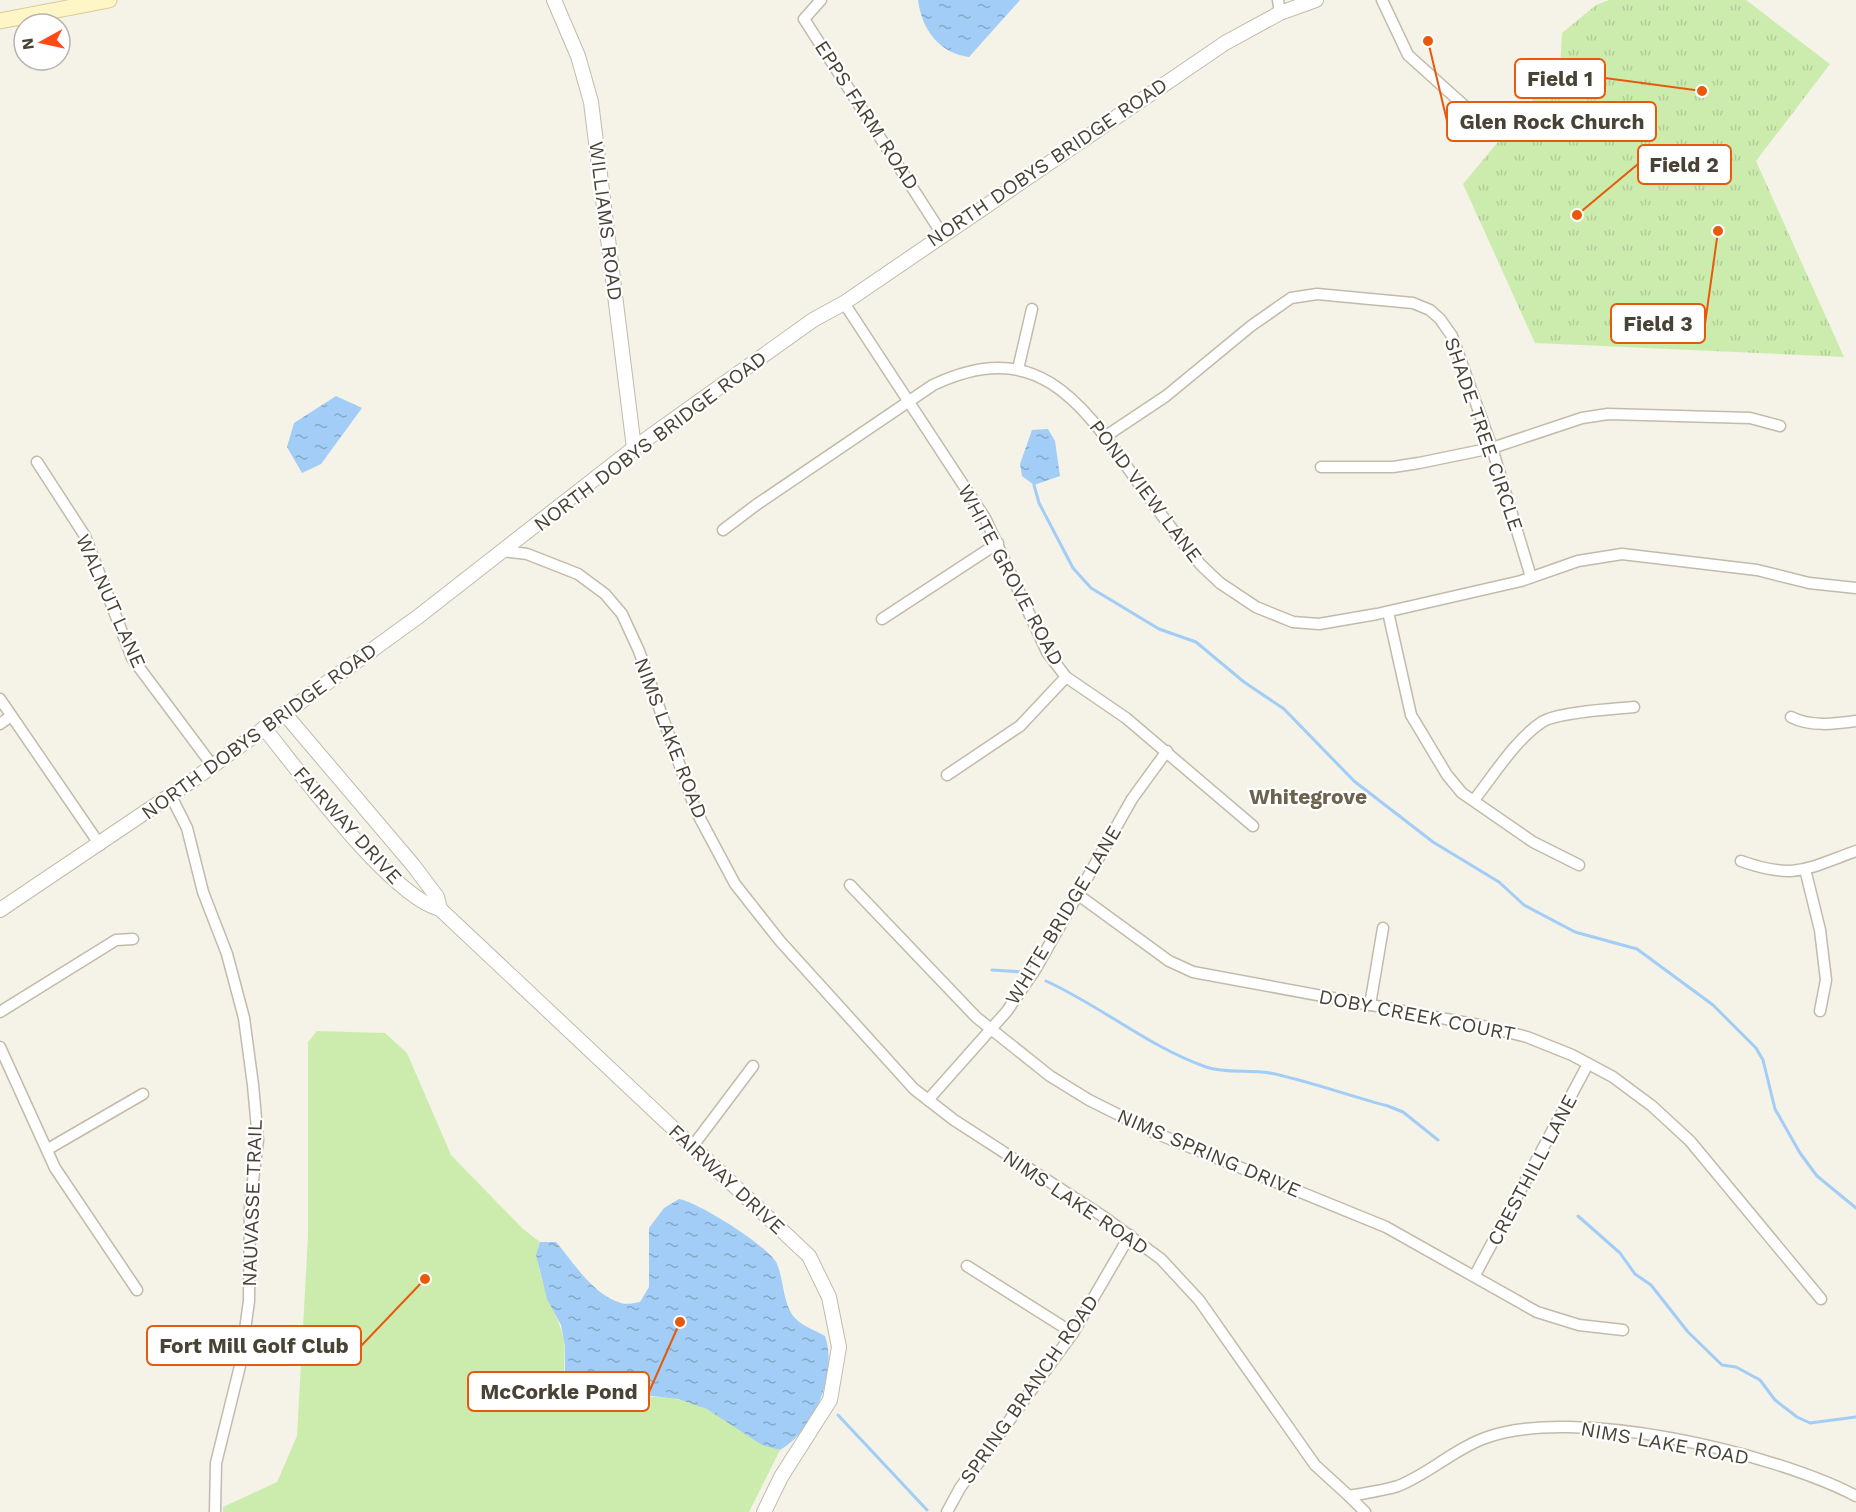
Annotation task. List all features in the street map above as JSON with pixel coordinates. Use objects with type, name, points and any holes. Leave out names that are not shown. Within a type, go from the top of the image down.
[{"type":"main road","points":[[0,21],[109,0]]},
{"type":"street","name":"WILLIAMS ROAD","points":[[554,0],[578,56],[591,102],[634,448]]},
{"type":"street","name":"EPPS FARM ROAD","points":[[821,0],[804,19],[942,234]]},
{"type":"street","name":"NORTH DOBYS BRIDGE ROAD","points":[[0,910],[171,796],[419,616],[634,448],[673,423],[813,320],[844,303],[1174,76],[1279,7],[1316,0]]},
{"type":"street","points":[[1382,0],[1408,56],[1488,127]]},
{"type":"street","name":"SHADE TREE CIRCLE","points":[[1106,436],[1166,396],[1283,301],[1300,295],[1317,294],[1413,303],[1440,319],[1452,336],[1492,448],[1531,577]]},
{"type":"street","name":"WHITE GROVE ROAD","points":[[844,303],[985,518],[1047,652],[1065,677],[1126,718],[1253,826]]},
{"type":"street","points":[[1018,369],[1032,309]]},
{"type":"street","name":"POND VIEW LANE","points":[[723,530],[933,385],[964,373],[984,369],[1018,369],[1050,382],[1064,391],[1086,412],[1106,436],[1189,552],[1220,583],[1256,607],[1293,621],[1319,624],[1388,612],[1531,577],[1578,561],[1622,555],[1757,570],[1809,584],[1856,588]]},
{"type":"street","points":[[1320,467],[1392,467],[1492,448],[1582,418],[1608,414],[1750,418],[1780,426]]},
{"type":"street","name":"WALNUT LANE","points":[[37,462],[85,536],[132,658],[213,765]]},
{"type":"street","points":[[882,619],[998,543]]},
{"type":"street","name":"NIMS LAKE ROAD","points":[[503,551],[527,554],[578,574],[605,594],[622,614],[639,651],[696,811],[735,884],[780,941],[914,1089],[982,1140],[1130,1234],[1161,1259],[1199,1300],[1315,1465],[1349,1496],[1398,1486],[1485,1438],[1554,1426],[1647,1436],[1772,1461],[1829,1482],[1856,1496]]},
{"type":"street","points":[[1388,612],[1411,715],[1447,775],[1462,793],[1533,842],[1579,865]]},
{"type":"street","points":[[947,776],[1020,726],[1065,677]]},
{"type":"street","points":[[0,699],[100,845]]},
{"type":"street","points":[[1474,800],[1506,758],[1543,721],[1558,716],[1634,707]]},
{"type":"street","name":"FAIRWAY DRIVE","points":[[284,712],[413,865],[437,897],[440,909],[808,1256],[830,1297],[838,1347],[831,1400],[781,1478],[764,1512]]},
{"type":"street","points":[[0,724],[11,716]]},
{"type":"street","points":[[1791,717],[1802,723],[1840,724],[1856,721]]},
{"type":"street","name":"FAIRWAY DRIVE","points":[[264,728],[334,814],[392,878],[429,907],[440,909]]},
{"type":"street","name":"WHITE BRIDGE LANE","points":[[928,1100],[990,1027],[1007,1011],[1035,970],[1132,799],[1167,751]]},
{"type":"street","name":"NAUVASSE TRAIL","points":[[171,796],[187,828],[203,892],[227,954],[244,1018],[258,1140],[250,1205],[249,1301],[240,1366],[216,1463],[215,1512]]},
{"type":"street","points":[[1741,861],[1769,871],[1792,873],[1856,850]]},
{"type":"street","points":[[1804,869],[1820,930],[1826,980],[1820,1011]]},
{"type":"street","name":"NIMS SPRING DRIVE","points":[[850,885],[951,991],[1007,1044],[1050,1076],[1089,1100],[1153,1132],[1386,1227],[1475,1275],[1537,1312],[1579,1325],[1623,1330]]},
{"type":"street","name":"DOBY CREEK COURT","points":[[1077,894],[1169,961],[1193,972],[1479,1025],[1527,1037],[1613,1077],[1652,1106],[1690,1141],[1821,1299]]},
{"type":"street","points":[[1371,1005],[1383,928]]},
{"type":"street","points":[[0,1012],[116,940],[133,939]]},
{"type":"street","points":[[0,1047],[55,1168],[137,1290]]},
{"type":"street","name":"CRESTHILL LANE","points":[[1475,1275],[1588,1064]]},
{"type":"street","points":[[692,1147],[753,1066]]},
{"type":"street","points":[[48,1149],[143,1094]]},
{"type":"street","name":"SPRING BRANCH ROAD","points":[[946,1512],[960,1488],[1073,1333],[1130,1234]]},
{"type":"street","points":[[967,1266],[1073,1333]]},
{"type":"street","points":[[1349,1496],[1365,1512]]},
{"type":"green space","points":[[1609,0],[1746,0],[1830,64],[1756,161],[1844,357],[1535,343],[1463,184],[1560,67],[1562,33],[1596,5]]},
{"type":"green space","points":[[317,1031],[385,1033],[407,1053],[451,1155],[523,1229],[540,1242],[538,1254],[542,1279],[564,1340],[565,1377],[569,1387],[583,1404],[645,1397],[677,1399],[707,1409],[751,1437],[780,1450],[749,1512],[223,1512],[223,1507],[277,1482],[297,1436],[308,1236],[308,1042]]},
{"type":"water","points":[[918,0],[1020,0],[969,57],[949,51],[934,38],[923,21]]},
{"type":"water","points":[[336,396],[362,408],[321,464],[302,473],[287,447],[294,423]]},
{"type":"water","points":[[1048,429],[1055,441],[1060,476],[1034,485],[1022,476],[1020,464],[1032,430]]},
{"type":"water","points":[[679,1199],[701,1208],[732,1226],[772,1256],[777,1264],[786,1301],[792,1315],[803,1325],[825,1336],[828,1367],[820,1400],[803,1429],[780,1450],[762,1445],[707,1409],[678,1399],[643,1395],[582,1404],[569,1397],[565,1380],[565,1346],[561,1325],[547,1299],[536,1255],[540,1242],[556,1242],[593,1286],[611,1299],[625,1304],[640,1302],[649,1287],[649,1228],[664,1208]]},
{"type":"waterway","points":[[1034,485],[1039,503],[1073,568],[1091,588],[1159,629],[1196,642],[1244,682],[1284,709],[1354,781],[1433,842],[1499,882],[1524,905],[1575,932],[1637,949],[1713,1005],[1756,1048],[1763,1060],[1775,1109],[1800,1153],[1817,1176],[1856,1208]]},
{"type":"waterway","points":[[992,970],[1024,972]]},
{"type":"waterway","points":[[1046,981],[1185,1059],[1214,1069],[1285,1076],[1388,1106],[1403,1112],[1438,1140]]},
{"type":"waterway","points":[[1578,1216],[1620,1253],[1635,1274],[1651,1285],[1688,1332],[1722,1365],[1736,1367],[1760,1380],[1775,1400],[1797,1417],[1810,1423],[1856,1417]]},
{"type":"waterway","points":[[838,1415],[927,1510]]},
{"type":"place","name":"Glen Rock Church","points":[[1428,41]]},
{"type":"place","name":"Field 1","points":[[1702,91]]},
{"type":"place","name":"Field 2","points":[[1577,215]]},
{"type":"place","name":"Field 3","points":[[1718,231]]},
{"type":"place","name":"Fort Mill Golf Club","points":[[425,1279]]},
{"type":"place","name":"McCorkle Pond","points":[[680,1322]]},
{"type":"district","name":"Whitegrove","points":[[1308,796]]}]
